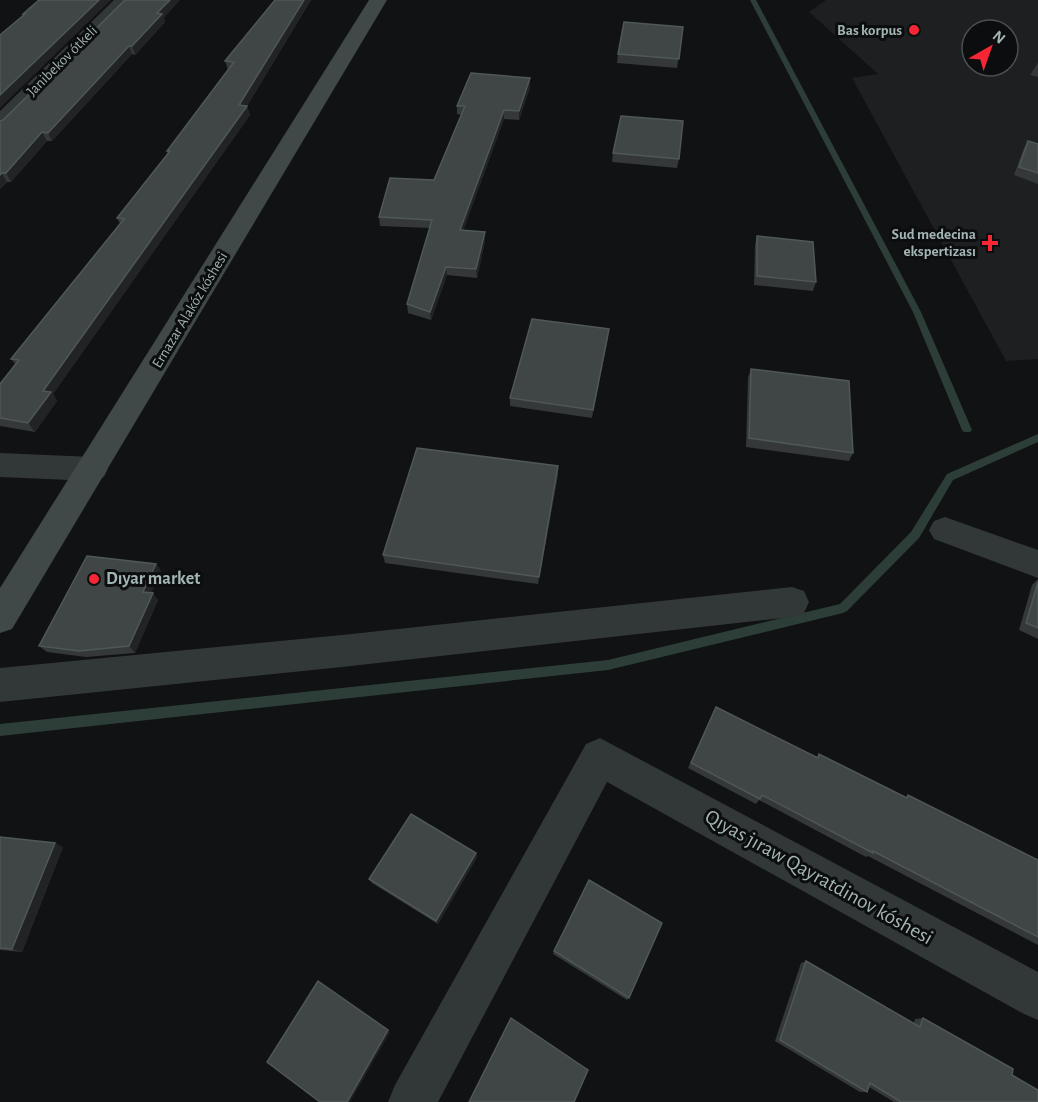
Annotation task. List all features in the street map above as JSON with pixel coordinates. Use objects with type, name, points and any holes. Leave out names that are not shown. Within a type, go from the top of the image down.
[{"type":"main road","name":"Ernazar Alakóz kóshesi","points":[[0,618],[378,0]]},
{"type":"street","name":"Janibekov ótkeli","points":[[0,123],[124,0]]},
{"type":"street","points":[[0,465],[93,469]]},
{"type":"street","points":[[945,530],[1038,564]]},
{"type":"street","points":[[0,685],[342,651],[792,602]]},
{"type":"street","name":"Qıyas jıraw Qayratdinov kóshesi","points":[[412,1102],[600,756],[1038,997]]},
{"type":"shaded area","name":"Sud medecina ekspertizası","points":[[826,0],[1038,0],[1038,359],[1006,361],[852,78],[878,74],[809,12]]},
{"type":"building","points":[[39,0],[99,0],[0,95],[0,35]]},
{"type":"building","points":[[125,0],[170,0],[157,13],[162,14],[48,133],[42,132],[6,173],[0,175],[0,121]]},
{"type":"building","points":[[275,0],[304,0],[239,105],[247,106],[43,391],[51,392],[28,423],[0,418],[0,384],[19,360],[11,359],[124,219],[117,218],[170,151],[167,151],[234,62],[225,61]]},
{"type":"building","points":[[624,22],[683,27],[679,59],[618,54]]},
{"type":"building","points":[[471,73],[530,78],[519,111],[504,110],[460,230],[485,232],[476,269],[446,267],[430,312],[407,304],[432,220],[379,217],[390,178],[434,180],[465,106],[457,106]]},
{"type":"building","points":[[621,116],[683,121],[679,159],[613,153]]},
{"type":"building","points":[[1028,141],[1038,144],[1038,173],[1019,167]]},
{"type":"building","points":[[757,236],[813,242],[816,282],[757,276]]},
{"type":"building","points":[[532,319],[609,329],[593,410],[510,398]]},
{"type":"building","points":[[751,369],[849,381],[853,453],[749,438]]},
{"type":"building","points":[[417,448],[558,466],[539,577],[383,555]]},
{"type":"building","points":[[87,556],[156,564],[143,592],[153,593],[129,646],[79,651],[39,646]]},
{"type":"building","points":[[1038,582],[1038,628],[1026,623]]},
{"type":"building","points":[[716,707],[818,758],[819,754],[907,798],[908,795],[1038,860],[1038,937],[762,795],[760,799],[691,763]]},
{"type":"building","points":[[411,814],[476,853],[436,921],[369,879]]},
{"type":"building","points":[[0,837],[55,843],[12,949],[0,948]]},
{"type":"building","points":[[589,880],[662,923],[629,998],[554,951]]},
{"type":"building","points":[[806,961],[920,1027],[923,1018],[1013,1069],[1012,1075],[1038,1090],[1038,1102],[901,1102],[870,1083],[867,1092],[780,1040]]},
{"type":"building","points":[[318,981],[388,1030],[347,1102],[320,1102],[267,1062]]},
{"type":"building","points":[[511,1018],[588,1070],[574,1102],[469,1102]]},
{"type":"waterway","points":[[753,0],[917,312],[967,430]]},
{"type":"waterway","points":[[0,730],[608,665],[843,608],[915,535],[950,477],[1038,438]]},
{"type":"place","name":"Bas korpus","points":[[914,30]]},
{"type":"place","name":"Sud medecina ekspertizası","points":[[990,243]]},
{"type":"place","name":"Dıyar market","points":[[94,579]]}]
